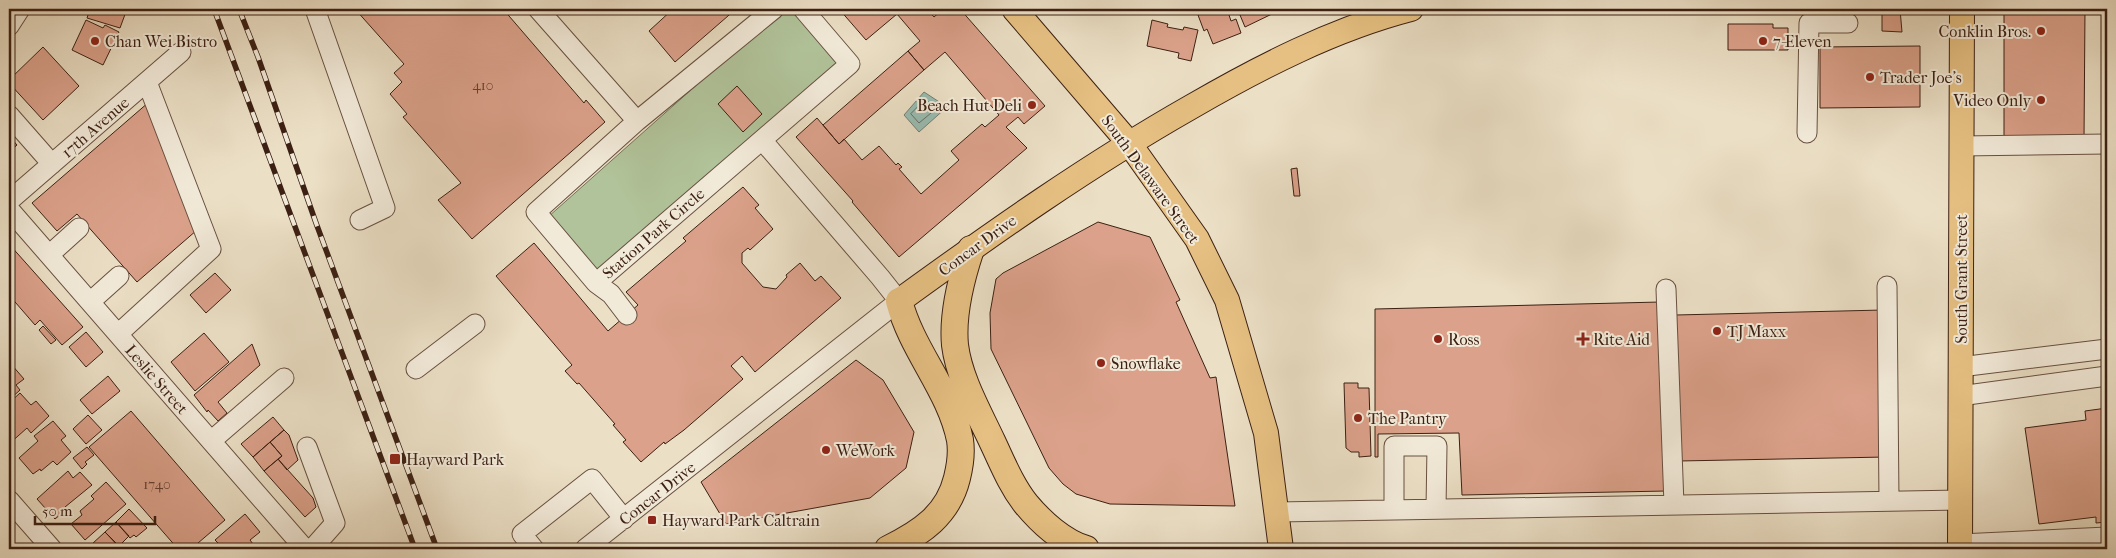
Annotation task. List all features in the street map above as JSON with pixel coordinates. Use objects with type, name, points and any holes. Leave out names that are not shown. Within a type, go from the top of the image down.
[{"type":"highway","points":[[971,248],[962,276],[955,322],[955,345],[960,368],[1009,478],[1025,502],[1040,520],[1060,535],[1086,549]]},
{"type":"highway","points":[[899,301],[920,321],[980,416]]},
{"type":"highway","points":[[888,549],[910,539],[930,524],[946,506],[954,488],[960,462],[960,442],[955,422],[908,330],[899,301]]},
{"type":"main road","name":"South Delaware Street","points":[[1014,9],[1129,142],[1197,239],[1227,300],[1266,433],[1281,549]]},
{"type":"main road","name":"Concar Drive","points":[[899,301],[1028,208],[1129,142],[1235,82],[1311,45],[1351,29],[1411,9]]},
{"type":"main road","name":"South Grant Street","points":[[1960,547],[1962,9]]},
{"type":"street","points":[[9,26],[20,9]]},
{"type":"street","points":[[315,9],[385,208],[360,220]]},
{"type":"street","points":[[538,9],[637,121]]},
{"type":"street","name":"Station Park Circle","points":[[774,9],[637,121],[536,212],[596,283],[850,64],[803,9]]},
{"type":"street","points":[[1807,134],[1809,23],[1826,16],[1848,23]]},
{"type":"street","name":"17th Avenue","points":[[9,202],[181,52]]},
{"type":"street","points":[[118,334],[212,249],[147,82]]},
{"type":"street","points":[[9,115],[52,164]]},
{"type":"street","points":[[762,140],[899,301]]},
{"type":"street","points":[[1961,146],[2107,144]]},
{"type":"street","name":"Leslie Street","points":[[9,208],[305,549]]},
{"type":"street","points":[[49,255],[79,228]]},
{"type":"street","points":[[90,302],[119,276]]},
{"type":"street","points":[[596,283],[610,294],[627,314]]},
{"type":"street","points":[[1887,286],[1889,502]]},
{"type":"street","points":[[1666,289],[1674,505]]},
{"type":"street","name":"Concar Drive","points":[[585,549],[899,301]]},
{"type":"street","points":[[416,369],[475,324]]},
{"type":"street","points":[[1960,367],[2107,349]]},
{"type":"street","points":[[1960,396],[2107,376]]},
{"type":"street","points":[[212,441],[284,378]]},
{"type":"street","points":[[1394,510],[1394,446],[1436,446],[1436,509]]},
{"type":"street","points":[[307,447],[334,523],[312,549]]},
{"type":"street","points":[[534,549],[522,534],[592,479],[624,519]]},
{"type":"street","points":[[9,500],[52,549]]},
{"type":"street","points":[[1277,512],[1960,500]]},
{"type":"street","points":[[1960,547],[2107,537]]},
{"type":"green space","points":[[782,9],[799,9],[846,61],[595,276],[548,217]]},
{"type":"water","points":[[924,92],[947,107],[919,132],[904,115]]},
{"type":"building","points":[[90,9],[127,9],[120,28],[87,18]]},
{"type":"building","points":[[355,9],[419,9],[422,13],[436,14],[442,9],[503,9],[584,103],[586,100],[605,122],[472,239],[438,200],[461,183],[403,117],[407,114],[390,94],[402,82],[394,73],[404,64]]},
{"type":"building","points":[[673,9],[736,9],[675,62],[649,31]]},
{"type":"building","points":[[839,9],[927,9],[934,17],[941,9],[960,9],[1045,106],[1024,124],[1018,117],[1006,127],[1027,148],[899,257],[853,201],[796,137],[817,118],[839,144],[844,139],[862,160],[879,146],[896,165],[898,163],[902,167],[899,169],[921,194],[959,160],[951,151],[982,124],[985,127],[999,115],[945,52],[924,70],[908,51],[920,41],[897,14],[866,40]]},
{"type":"building","points":[[1204,9],[1227,9],[1231,21],[1236,19],[1241,33],[1213,44],[1207,29],[1204,31],[1198,15],[1206,12]]},
{"type":"building","points":[[1245,9],[1271,9],[1274,13],[1245,27],[1240,15],[1246,12]]},
{"type":"building","points":[[1882,9],[1900,9],[1902,32],[1882,31]]},
{"type":"building","points":[[2004,9],[2085,9],[2084,139],[2004,139]]},
{"type":"building","name":"Chan Wei Bistro","points":[[86,20],[103,28],[105,25],[119,32],[103,65],[72,50]]},
{"type":"building","points":[[1152,20],[1168,24],[1167,27],[1183,30],[1184,27],[1198,30],[1191,61],[1178,58],[1179,53],[1147,46]]},
{"type":"building","points":[[1728,24],[1773,24],[1773,28],[1788,28],[1788,50],[1728,50]]},
{"type":"building","name":"Trader Joe's","points":[[1920,46],[1920,107],[1820,108],[1820,47]]},
{"type":"building","points":[[43,47],[79,86],[43,120],[9,83],[9,80]]},
{"type":"building","points":[[908,51],[924,70],[839,144],[823,125]]},
{"type":"building","points":[[737,86],[762,114],[743,132],[718,104]]},
{"type":"building","points":[[149,102],[197,230],[137,282],[77,214],[57,231],[32,203]]},
{"type":"building","points":[[9,136],[17,145],[9,152]]},
{"type":"building","points":[[1297,168],[1300,196],[1294,196],[1291,169]]},
{"type":"building","points":[[743,187],[759,205],[755,208],[773,229],[750,250],[748,248],[742,253],[742,263],[763,287],[776,289],[787,277],[786,275],[800,263],[815,281],[821,276],[841,298],[755,372],[742,356],[731,366],[743,379],[684,430],[665,444],[664,442],[641,462],[623,442],[626,440],[613,425],[615,424],[579,383],[577,384],[565,371],[572,365],[496,276],[534,243],[608,331],[638,305],[626,292],[686,241],[683,238]]},
{"type":"building","name":"Snowflake","points":[[1098,222],[1150,237],[1180,300],[1176,302],[1210,378],[1216,377],[1235,506],[1110,504],[1076,494],[1063,484],[1049,468],[991,349],[990,313],[996,279],[1003,273]]},
{"type":"building","points":[[9,244],[83,327],[62,345],[40,320],[35,325],[9,295]]},
{"type":"building","points":[[215,273],[231,290],[206,313],[190,295]]},
{"type":"building","points":[[1660,302],[1667,491],[1462,495],[1459,433],[1378,434],[1378,457],[1375,457],[1375,309]]},
{"type":"building","points":[[1883,310],[1886,457],[1679,461],[1676,315]]},
{"type":"building","points":[[43,326],[56,340],[51,344],[39,330]]},
{"type":"building","points":[[86,332],[103,352],[86,367],[69,347]]},
{"type":"building","points":[[204,333],[229,362],[195,391],[171,362]]},
{"type":"building","points":[[252,344],[260,365],[218,402],[227,413],[218,421],[208,410],[207,412],[194,395]]},
{"type":"building","name":"WeWork","points":[[856,360],[883,380],[914,432],[906,468],[870,498],[726,524],[701,482]]},
{"type":"building","points":[[11,364],[24,379],[16,385],[20,390],[9,400],[9,366]]},
{"type":"building","points":[[108,376],[120,391],[92,414],[80,400]]},
{"type":"building","name":"The Pantry","points":[[1344,383],[1358,383],[1358,388],[1369,388],[1371,456],[1359,457],[1359,452],[1351,452],[1346,448]]},
{"type":"building","points":[[20,393],[31,405],[36,401],[49,416],[31,433],[27,428],[9,444],[9,403]]},
{"type":"building","points":[[2107,408],[2107,522],[2096,523],[2096,517],[2039,524],[2025,428],[2086,420],[2085,411]]},
{"type":"building","points":[[131,411],[225,520],[191,549],[178,549],[89,447]]},
{"type":"building","points":[[88,415],[102,430],[86,444],[73,429]]},
{"type":"building","points":[[273,417],[284,430],[253,457],[241,444]]},
{"type":"building","points":[[53,421],[66,436],[61,440],[71,452],[57,465],[53,461],[41,471],[40,469],[33,474],[19,458],[38,441],[34,436]]},
{"type":"building","points":[[284,430],[289,435],[298,460],[287,470],[278,459],[282,456],[270,442]]},
{"type":"building","points":[[270,442],[282,456],[264,471],[253,457]]},
{"type":"building","points":[[87,447],[94,455],[85,462],[87,464],[82,469],[73,458]]},
{"type":"building","points":[[278,459],[313,498],[316,507],[305,517],[264,471]]},
{"type":"building","points":[[68,471],[73,478],[80,472],[92,485],[65,507],[67,509],[55,519],[37,499]]},
{"type":"building","points":[[106,482],[126,504],[85,540],[71,524],[82,515],[80,511],[94,499],[91,496]]},
{"type":"building","points":[[129,509],[147,528],[136,537],[134,535],[130,538],[116,522]]},
{"type":"building","points":[[245,514],[260,532],[250,540],[253,544],[248,549],[217,549],[221,546],[215,540]]},
{"type":"building","points":[[116,522],[129,536],[119,546],[105,532]]},
{"type":"building","points":[[105,532],[120,548],[96,549],[92,544]]},
{"type":"railway","points":[[214,9],[415,549]]},
{"type":"railway","points":[[239,9],[437,549]]},
{"type":"place","name":"Conklin Bros.","points":[[2041,31]]},
{"type":"place","name":"Chan Wei Bistro","points":[[95,41]]},
{"type":"place","name":"7-Eleven","points":[[1763,41]]},
{"type":"place","name":"Trader Joe's","points":[[1870,77]]},
{"type":"place","name":"Video Only","points":[[2041,100]]},
{"type":"place","name":"Beach Hut Deli","points":[[1032,105]]},
{"type":"place","name":"TJ Maxx","points":[[1717,331]]},
{"type":"place","name":"Ross","points":[[1438,339]]},
{"type":"place","name":"Rite Aid","points":[[1583,339]]},
{"type":"place","name":"Snowflake","points":[[1101,363]]},
{"type":"place","name":"The Pantry","points":[[1358,418]]},
{"type":"place","name":"WeWork","points":[[826,450]]},
{"type":"place","name":"Hayward Park","points":[[395,459]]},
{"type":"place","name":"Hayward Park Caltrain","points":[[652,520]]}]
